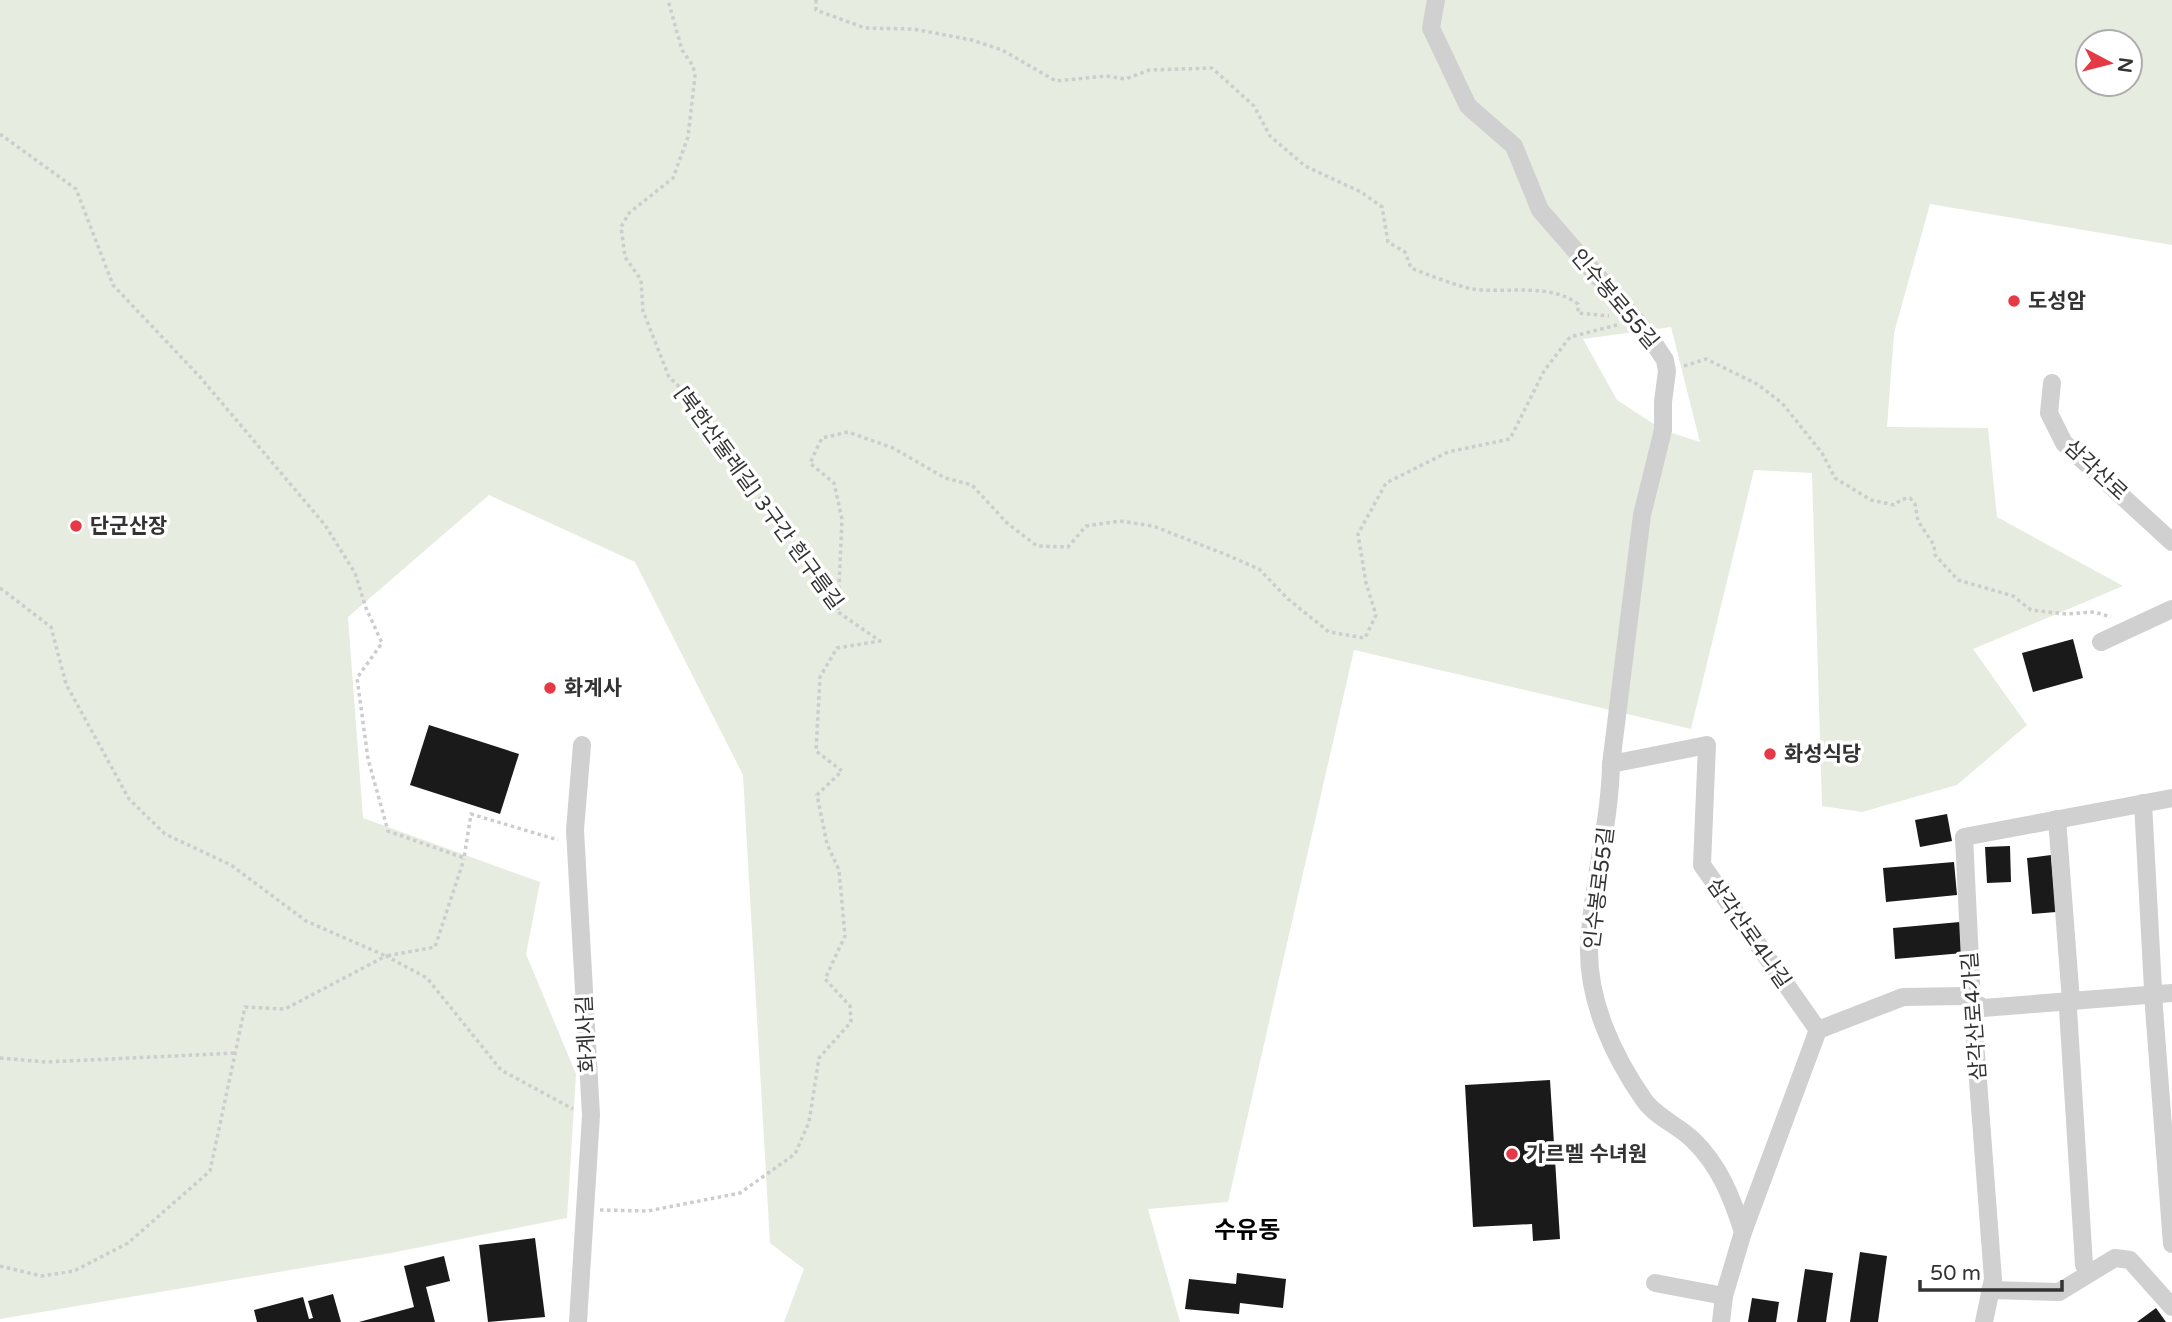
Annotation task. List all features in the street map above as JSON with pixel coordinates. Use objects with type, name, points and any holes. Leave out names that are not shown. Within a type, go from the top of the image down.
[{"type":"street","name":"인수봉로55길","points":[[1436,0],[1431,28],[1468,106],[1514,146],[1540,210],[1647,333],[1665,360],[1667,371],[1662,402],[1663,430],[1642,515],[1611,764],[1611,801],[1598,870],[1589,949],[1598,1010],[1620,1063],[1647,1103],[1694,1140],[1728,1187],[1743,1232]]},
{"type":"street","name":"삼각산로","points":[[2052,383],[2049,413],[2064,443],[2172,542]]},
{"type":"street","points":[[2101,642],[2172,609]]},
{"type":"street","name":"삼각산로4나길","points":[[1611,764],[1707,745],[1702,865],[1818,1030]]},
{"type":"street","name":"화계사길","points":[[578,1322],[591,1115],[575,845],[582,746]]},
{"type":"street","name":"삼각산로4가길","points":[[1984,1322],[1993,1279],[1972,1001],[1964,837],[2172,798]]},
{"type":"street","points":[[2143,803],[2163,993],[2172,1244]]},
{"type":"street","points":[[2057,819],[2071,1001],[2068,1009],[2084,1265],[2091,1272]]},
{"type":"street","points":[[1721,1322],[1724,1296],[1743,1232],[1818,1030],[1903,997],[1965,996],[1983,1008],[2163,993]]},
{"type":"street","points":[[1990,1290],[2059,1292],[2115,1258],[2130,1260],[2172,1305]]},
{"type":"street","points":[[1655,1283],[1724,1296]]},
{"type":"path","name":"[북한산둘레길] 3구간 흰구름길","points":[[587,1210],[648,1211],[740,1193],[795,1154],[810,1122],[819,1058],[851,1022],[850,1006],[825,979],[845,936],[839,870],[827,844],[817,795],[842,771],[816,751],[820,677],[837,648],[880,641],[838,612],[693,400],[669,377],[643,311],[641,280],[625,257],[621,227],[629,213],[673,178],[688,137],[695,76],[693,65],[682,50],[668,0]]},
{"type":"path","points":[[816,0],[816,10],[865,28],[913,29],[1002,50],[1056,81],[1106,76],[1126,79],[1149,70],[1212,68],[1254,106],[1270,136],[1305,166],[1361,192],[1382,207],[1388,242],[1405,252],[1411,268],[1470,288],[1535,290],[1567,296],[1578,304],[1578,313],[1608,316],[1626,331]]},
{"type":"path","points":[[0,134],[76,189],[113,285],[201,377],[325,524],[355,573],[366,608],[382,643],[357,678],[368,759],[388,831],[464,858]]},
{"type":"path","points":[[838,612],[842,519],[834,483],[810,463],[822,438],[848,432],[892,449],[944,478],[972,485],[1006,523],[1037,546],[1068,547],[1087,526],[1120,521],[1153,526],[1259,569],[1288,599],[1329,632],[1365,638],[1376,615],[1366,583],[1358,534],[1386,483],[1448,452],[1510,439],[1545,371],[1570,337],[1618,324],[1647,333]]},
{"type":"path","points":[[1665,360],[1683,366],[1706,359],[1757,384],[1790,413],[1822,453],[1835,478],[1871,500],[1894,505],[1902,499],[1910,498],[1915,504],[1918,521],[1934,545],[1935,555],[1958,580],[2013,596],[2031,610],[2066,614],[2094,612],[2135,625]]},
{"type":"path","points":[[0,588],[51,627],[66,684],[129,799],[165,834],[231,865],[306,921],[386,956],[427,978],[501,1070],[575,1110]]},
{"type":"path","points":[[0,1266],[41,1276],[74,1271],[128,1242],[210,1171],[245,1007],[285,1009],[386,956],[418,953],[435,947],[464,858],[471,814],[575,845]]},
{"type":"path","points":[[0,1058],[46,1062],[236,1053]]},
{"type":"shaded area","points":[[0,0],[2172,0],[2172,245],[1930,204],[1894,333],[1887,427],[1988,428],[1997,517],[2123,586],[1973,649],[2027,725],[1957,785],[1862,812],[1822,806],[1812,473],[1754,470],[1691,729],[1354,650],[1228,1202],[1148,1209],[1180,1322],[784,1322],[804,1269],[770,1243],[743,775],[635,562],[489,495],[348,617],[363,818],[540,882],[526,954],[576,1074],[567,1218],[391,1253],[0,1319]],"holes":[[[1671,327],[1700,442],[1663,430],[1617,400],[1583,339]]]},
{"type":"building","points":[[2073,639],[2083,678],[2033,692],[2022,653]]},
{"type":"building","points":[[429,725],[519,754],[500,814],[410,785]]},
{"type":"building","points":[[1947,814],[1952,841],[1920,847],[1915,820]]},
{"type":"building","points":[[2010,846],[2011,882],[1987,883],[1985,847]]},
{"type":"building","points":[[2051,855],[2056,912],[2032,914],[2027,858]]},
{"type":"building","points":[[1954,862],[1957,895],[1886,902],[1883,868]]},
{"type":"building","points":[[1960,922],[1963,953],[1895,959],[1893,928]]},
{"type":"building","name":"가르멜 수녀원","points":[[1550,1080],[1560,1239],[1533,1241],[1532,1224],[1473,1227],[1465,1085]]},
{"type":"building","points":[[535,1238],[545,1317],[488,1322],[479,1245]]},
{"type":"building","points":[[1860,1252],[1887,1256],[1878,1322],[1850,1322]]},
{"type":"building","points":[[444,1256],[450,1281],[426,1287],[435,1322],[359,1322],[414,1307],[404,1266]]},
{"type":"building","points":[[1805,1269],[1833,1273],[1826,1322],[1797,1322]]},
{"type":"building","points":[[1237,1273],[1286,1279],[1283,1308],[1240,1303],[1239,1314],[1185,1309],[1189,1279],[1236,1284]]},
{"type":"building","points":[[333,1294],[341,1322],[257,1322],[254,1310],[303,1297],[309,1319],[313,1318],[308,1301]]},
{"type":"building","points":[[1752,1298],[1779,1302],[1776,1322],[1748,1322]]},
{"type":"building","points":[[2156,1308],[2166,1322],[2137,1322]]},
{"type":"place","name":"도성암","points":[[2014,301]]},
{"type":"place","name":"단군산장","points":[[76,526]]},
{"type":"place","name":"화계사","points":[[550,688]]},
{"type":"place","name":"화성식당","points":[[1770,754]]},
{"type":"place","name":"가르멜 수녀원","points":[[1512,1154]]},
{"type":"district","name":"수유동","points":[[1247,1230]]}]
